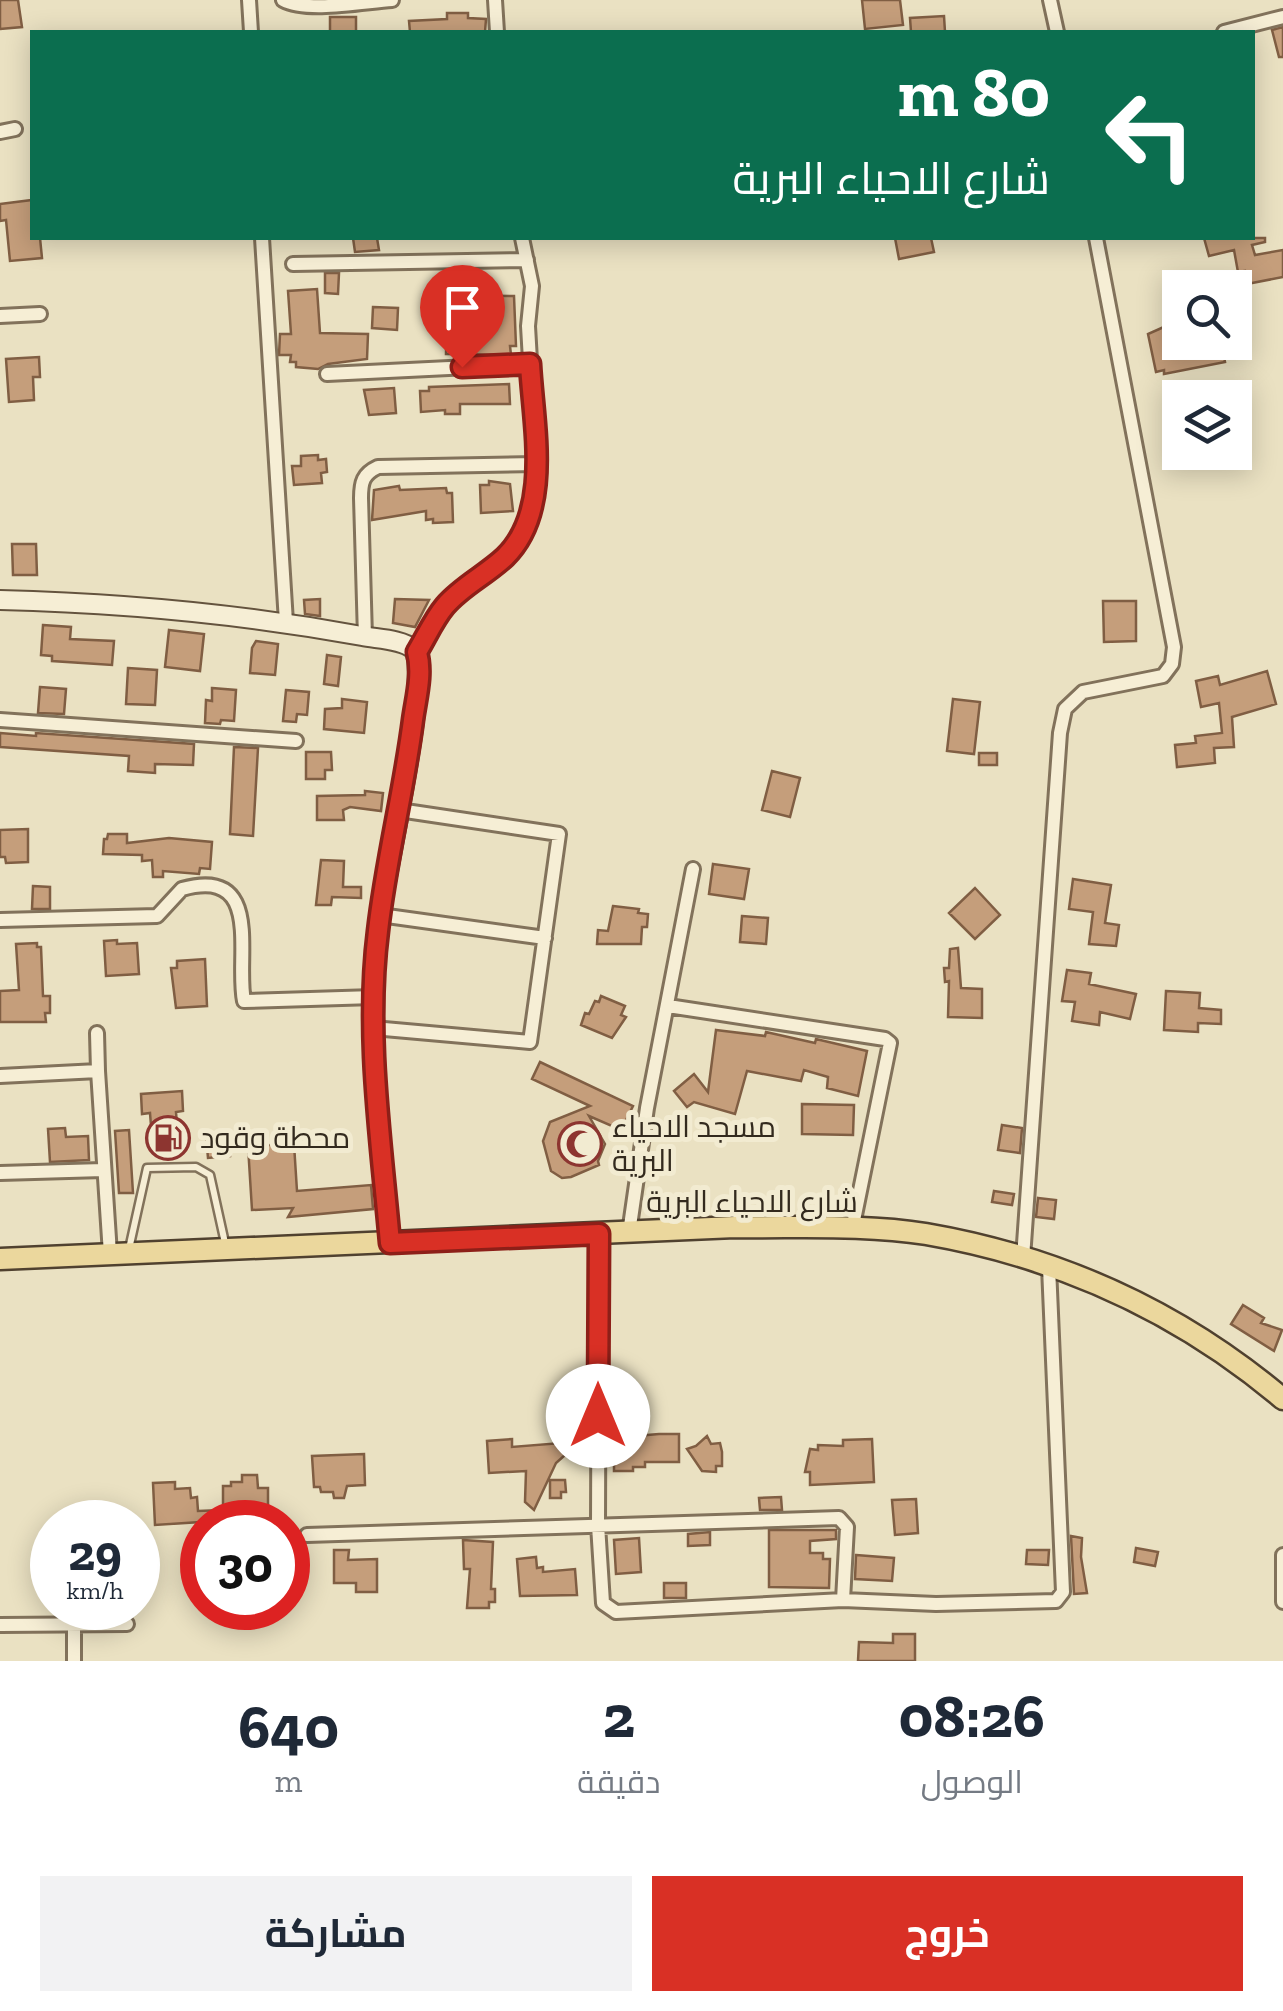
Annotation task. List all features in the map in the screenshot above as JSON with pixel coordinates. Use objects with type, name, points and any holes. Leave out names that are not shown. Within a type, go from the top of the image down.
[{"type":"main road","points":[[0,600],[90,602],[286,622],[410,646],[417,652],[420,668],[380,915],[374,997],[373,1028],[390,1243]]},
{"type":"main road","name":"شارع الاحياء البرية","points":[[0,1260],[734,1228],[923,1234],[1023,1258],[1156,1310],[1209,1342],[1283,1399]]},
{"type":"street","points":[[249,0],[251,30]]},
{"type":"street","points":[[283,0],[308,6],[392,0]]},
{"type":"street","points":[[495,0],[497,30]]},
{"type":"street","points":[[1050,0],[1057,30]]},
{"type":"street","points":[[1232,30],[1283,17]]},
{"type":"street","points":[[0,132],[15,129]]},
{"type":"street","points":[[262,240],[286,622]]},
{"type":"street","points":[[417,652],[445,606],[506,556],[522,534],[532,506],[536,464],[528,326],[532,286],[522,240]]},
{"type":"street","points":[[1023,1258],[1060,733],[1065,708],[1083,692],[1162,676],[1172,664],[1174,647],[1096,240]]},
{"type":"street","points":[[293,264],[527,260]]},
{"type":"street","points":[[0,316],[40,314]]},
{"type":"street","points":[[326,374],[530,364]]},
{"type":"street","points":[[365,637],[360,498],[368,472],[378,468],[536,464]]},
{"type":"street","points":[[0,720],[296,741]]},
{"type":"street","points":[[373,1028],[530,1042],[559,834],[399,810]]},
{"type":"street","points":[[629,1232],[647,1108],[693,869]]},
{"type":"street","points":[[0,920],[156,916],[182,890],[211,887],[234,900],[242,912],[244,1001],[374,997]]},
{"type":"street","points":[[380,915],[545,938]]},
{"type":"street","points":[[668,1006],[890,1042],[852,1230]]},
{"type":"street","points":[[97,1033],[103,1170],[119,1254]]},
{"type":"street","points":[[0,1076],[98,1071]]},
{"type":"street","points":[[0,1173],[103,1170]]},
{"type":"street","points":[[599,1234],[598,1525],[603,1603],[616,1612],[843,1600],[1056,1602],[1061,1596],[1049,1267]]},
{"type":"street","points":[[310,1535],[839,1518],[847,1527],[843,1600]]},
{"type":"street","points":[[1283,1555],[1283,1602]]},
{"type":"street","points":[[0,1625],[30,1625]]},
{"type":"street","points":[[74,1630],[74,1661]]},
{"type":"lane","points":[[119,1254],[147,1168],[196,1167],[210,1175],[226,1249]]},
{"type":"building","points":[[0,0],[18,0],[22,27],[0,29]]},
{"type":"building","points":[[862,0],[900,0],[903,25],[865,29]]},
{"type":"building","points":[[447,13],[468,13],[468,18],[486,19],[485,30],[410,30],[409,21],[447,19]]},
{"type":"building","points":[[944,16],[945,30],[911,30],[910,18]]},
{"type":"building","points":[[330,17],[356,17],[356,30],[330,30]]},
{"type":"building","points":[[1283,27],[1283,57],[1279,57],[1272,30]]},
{"type":"building","points":[[30,200],[30,240],[40,240],[42,258],[10,261],[6,220],[0,221],[0,204]]},
{"type":"building","points":[[1265,238],[1265,242],[1252,245],[1255,255],[1283,250],[1283,277],[1252,283],[1252,270],[1238,270],[1234,250],[1209,256],[1205,240]]},
{"type":"building","points":[[353,240],[377,240],[379,250],[355,252]]},
{"type":"building","points":[[895,240],[931,240],[934,252],[899,259]]},
{"type":"building","points":[[325,273],[339,273],[338,294],[325,293]]},
{"type":"building","points":[[317,289],[320,333],[368,334],[367,359],[318,369],[296,367],[296,362],[290,362],[291,355],[279,355],[280,334],[291,334],[288,291]]},
{"type":"building","points":[[447,295],[514,296],[516,346],[510,346],[511,355],[446,354]]},
{"type":"building","points":[[373,307],[398,308],[397,330],[372,328]]},
{"type":"building","points":[[1162,328],[1162,360],[1225,362],[1164,374],[1164,370],[1156,372],[1148,334]]},
{"type":"building","points":[[39,357],[40,377],[33,377],[34,400],[9,402],[6,359]]},
{"type":"building","points":[[509,384],[510,404],[460,404],[460,414],[445,414],[445,410],[421,412],[420,391],[429,391],[429,387]]},
{"type":"building","points":[[394,388],[396,413],[369,415],[364,390]]},
{"type":"building","points":[[318,455],[318,460],[326,459],[327,472],[321,473],[322,483],[294,485],[292,466],[301,466],[301,456]]},
{"type":"building","points":[[489,481],[510,484],[513,511],[481,513],[480,485],[489,485]]},
{"type":"building","points":[[399,486],[400,490],[446,488],[447,493],[452,493],[453,522],[433,523],[433,519],[426,520],[426,511],[372,520],[374,490]]},
{"type":"building","points":[[12,544],[36,544],[37,575],[13,575]]},
{"type":"building","points":[[320,599],[320,616],[305,614],[304,600]]},
{"type":"building","points":[[395,599],[429,600],[415,627],[393,623]]},
{"type":"building","points":[[1103,601],[1136,601],[1136,641],[1104,642]]},
{"type":"building","points":[[43,625],[71,627],[70,639],[114,641],[112,665],[52,661],[52,656],[41,655]]},
{"type":"building","points":[[169,630],[204,634],[200,671],[165,667]]},
{"type":"building","points":[[256,641],[278,644],[275,675],[250,673]]},
{"type":"building","points":[[327,655],[341,657],[338,686],[324,684]]},
{"type":"building","points":[[128,668],[157,670],[155,705],[126,704]]},
{"type":"building","points":[[1267,671],[1276,704],[1232,717],[1234,747],[1214,748],[1215,763],[1177,767],[1175,745],[1196,743],[1195,736],[1222,733],[1219,703],[1201,707],[1196,681],[1218,676],[1220,685]]},
{"type":"building","points":[[40,687],[66,689],[64,714],[38,713]]},
{"type":"building","points":[[212,688],[236,690],[234,721],[205,723],[206,700],[212,701]]},
{"type":"building","points":[[286,690],[309,692],[307,715],[297,714],[296,722],[283,721]]},
{"type":"building","points":[[342,699],[367,702],[364,733],[324,729],[325,709],[342,708]]},
{"type":"building","points":[[953,699],[980,702],[974,754],[947,751]]},
{"type":"building","points":[[0,733],[194,744],[193,765],[155,764],[155,773],[128,771],[129,756],[0,747]]},
{"type":"building","points":[[234,747],[258,748],[253,836],[230,834]]},
{"type":"building","points":[[306,752],[331,752],[332,770],[325,770],[325,779],[306,779]]},
{"type":"building","points":[[979,753],[997,753],[997,765],[979,765]]},
{"type":"building","points":[[772,771],[800,778],[790,817],[762,810]]},
{"type":"building","points":[[365,791],[383,793],[381,811],[350,807],[343,810],[344,820],[317,820],[317,796],[365,795]]},
{"type":"building","points":[[28,829],[28,862],[6,863],[5,857],[0,857],[0,830]]},
{"type":"building","points":[[108,834],[127,834],[127,843],[169,838],[212,842],[210,869],[200,868],[199,874],[163,871],[163,877],[153,877],[152,860],[142,861],[142,855],[103,854]]},
{"type":"building","points":[[321,860],[344,861],[343,887],[361,887],[361,898],[332,897],[331,905],[316,905]]},
{"type":"building","points":[[713,864],[749,869],[744,899],[709,894]]},
{"type":"building","points":[[1073,879],[1111,885],[1105,923],[1119,925],[1116,946],[1089,944],[1093,912],[1069,909]]},
{"type":"building","points":[[33,886],[50,887],[50,909],[32,909]]},
{"type":"building","points":[[975,888],[1000,915],[975,939],[949,913]]},
{"type":"building","points":[[613,906],[648,914],[641,944],[597,944],[598,930],[608,931]]},
{"type":"building","points":[[742,916],[768,918],[766,944],[740,942]]},
{"type":"building","points":[[117,940],[117,944],[137,943],[139,974],[106,976],[104,941]]},
{"type":"building","points":[[37,943],[41,947],[43,996],[50,996],[46,1022],[0,1022],[0,991],[19,990],[16,944]]},
{"type":"building","points":[[958,948],[961,988],[982,989],[982,1018],[948,1017],[949,981],[945,982],[944,968],[949,968],[950,949]]},
{"type":"building","points":[[205,959],[207,1006],[176,1008],[171,968],[177,968],[177,961]]},
{"type":"building","points":[[1067,970],[1091,973],[1089,984],[1136,994],[1130,1019],[1100,1012],[1099,1025],[1072,1021],[1075,1002],[1062,1001]]},
{"type":"building","points":[[1166,991],[1200,993],[1199,1008],[1221,1010],[1221,1024],[1198,1023],[1198,1032],[1164,1030]]},
{"type":"building","points":[[601,996],[625,1006],[621,1015],[626,1017],[612,1038],[581,1025],[585,1013],[589,1014]]},
{"type":"building","points":[[716,1030],[765,1036],[766,1032],[867,1051],[858,1096],[827,1088],[828,1077],[804,1070],[801,1081],[747,1071],[735,1114],[694,1102],[687,1107],[674,1091],[694,1074],[708,1092]]},
{"type":"building","points":[[540,1062],[633,1106],[621,1130],[589,1116],[605,1144],[599,1165],[571,1177],[562,1178],[551,1171],[543,1141],[550,1122],[590,1106],[532,1079]]},
{"type":"building","points":[[182,1091],[183,1111],[176,1112],[179,1150],[153,1151],[150,1113],[142,1114],[141,1094]]},
{"type":"building","points":[[802,1104],[854,1105],[853,1135],[802,1134]]},
{"type":"building","points":[[1002,1125],[1022,1128],[1020,1153],[998,1150]]},
{"type":"building","points":[[65,1128],[66,1137],[88,1136],[89,1160],[50,1162],[48,1129]]},
{"type":"building","points":[[129,1130],[133,1193],[119,1193],[115,1131]]},
{"type":"building","points":[[228,1134],[230,1156],[208,1158],[206,1136]]},
{"type":"building","points":[[294,1144],[297,1191],[371,1185],[373,1209],[288,1217],[293,1208],[252,1210],[248,1146]]},
{"type":"building","points":[[994,1191],[1014,1194],[1012,1205],[992,1202]]},
{"type":"building","points":[[1038,1198],[1056,1200],[1054,1219],[1036,1217]]},
{"type":"building","points":[[1243,1305],[1264,1318],[1261,1323],[1282,1330],[1274,1351],[1231,1324]]},
{"type":"building","points":[[679,1434],[679,1462],[645,1462],[645,1467],[633,1467],[633,1471],[614,1471],[610,1441],[636,1441],[636,1436]]},
{"type":"building","points":[[707,1436],[711,1444],[720,1443],[722,1466],[716,1466],[716,1472],[702,1471],[687,1449]]},
{"type":"building","points":[[512,1439],[512,1447],[561,1443],[565,1455],[556,1463],[534,1510],[525,1502],[526,1471],[489,1473],[487,1441]]},
{"type":"building","points":[[872,1439],[874,1482],[810,1485],[810,1472],[805,1472],[810,1449],[818,1450],[818,1445],[843,1446],[843,1440]]},
{"type":"building","points":[[364,1454],[365,1485],[347,1486],[344,1498],[334,1498],[333,1492],[321,1492],[320,1487],[314,1487],[312,1456]]},
{"type":"building","points":[[242,1475],[257,1475],[258,1488],[268,1488],[268,1500],[223,1500],[223,1486],[242,1482]]},
{"type":"building","points":[[550,1480],[565,1480],[566,1492],[561,1492],[561,1498],[550,1498]]},
{"type":"building","points":[[175,1482],[175,1489],[190,1488],[191,1498],[197,1497],[180,1500],[180,1523],[160,1525],[160,1500],[154,1500],[153,1483]]},
{"type":"building","points":[[781,1497],[782,1510],[760,1510],[759,1498]]},
{"type":"building","points":[[916,1499],[918,1533],[895,1535],[892,1500]]},
{"type":"building","points":[[769,1530],[836,1530],[836,1539],[810,1541],[810,1553],[823,1553],[823,1559],[830,1559],[829,1588],[769,1587]]},
{"type":"building","points":[[710,1532],[710,1545],[688,1546],[688,1534]]},
{"type":"building","points":[[1071,1536],[1082,1538],[1087,1593],[1074,1594]]},
{"type":"building","points":[[639,1538],[641,1572],[616,1574],[614,1540]]},
{"type":"building","points":[[463,1540],[493,1542],[491,1589],[495,1589],[495,1602],[489,1602],[489,1608],[467,1608],[470,1569],[464,1569]]},
{"type":"building","points":[[1136,1548],[1158,1552],[1155,1566],[1134,1562]]},
{"type":"building","points":[[334,1550],[349,1550],[348,1560],[377,1559],[377,1592],[356,1592],[356,1583],[334,1583]]},
{"type":"building","points":[[1027,1550],[1049,1550],[1048,1565],[1026,1564]]},
{"type":"building","points":[[856,1555],[894,1558],[892,1581],[855,1579]]},
{"type":"building","points":[[536,1557],[537,1568],[543,1567],[543,1572],[575,1569],[577,1595],[520,1596],[517,1559]]},
{"type":"building","points":[[664,1583],[686,1583],[686,1598],[664,1598]]},
{"type":"building","points":[[893,1634],[915,1634],[915,1661],[858,1661],[859,1642],[893,1643]]},
{"type":"place","name":"محطة وقود","points":[[168,1138]]},
{"type":"place","name":"مسجد الاحياء البرية","points":[[580,1144]]},
{"type":"route","points":[[462,367],[530,364],[536,464],[532,506],[522,534],[506,556],[445,606],[417,652],[420,668],[378,932],[374,997],[375,1073],[390,1243],[599,1234],[598,1416]]}]
